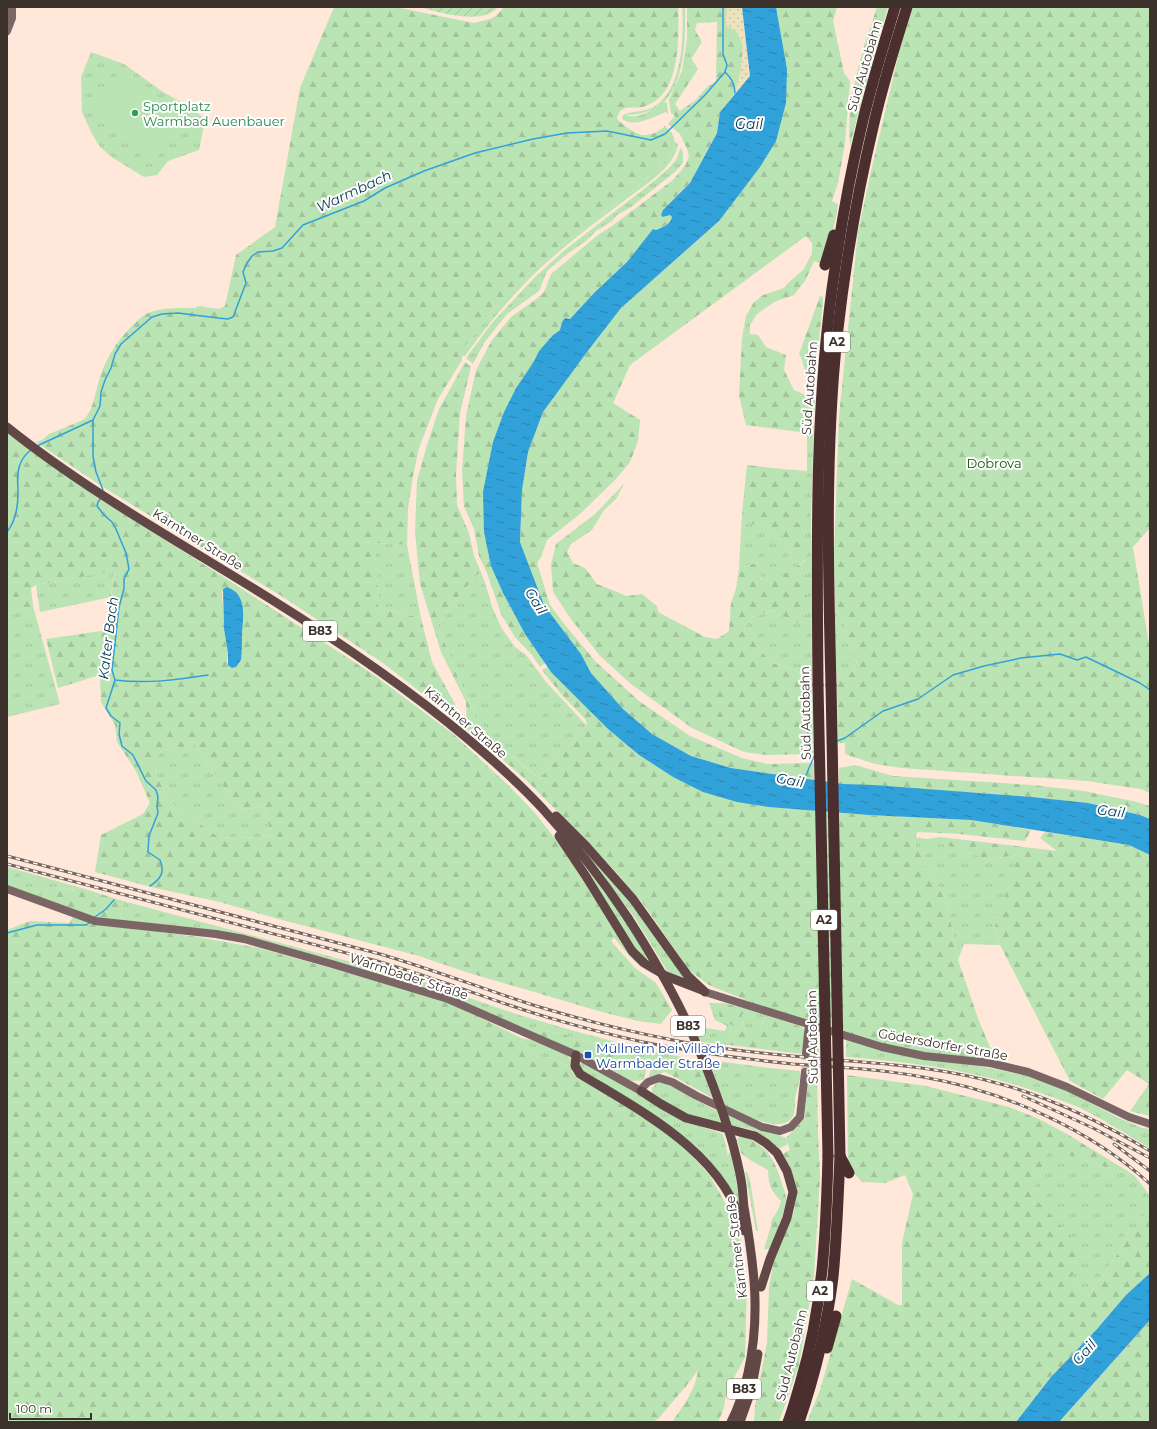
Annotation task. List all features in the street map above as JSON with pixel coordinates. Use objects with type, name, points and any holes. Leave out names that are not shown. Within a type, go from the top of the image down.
[{"type":"highway","name":"Süd Autobahn","points":[[799,1422],[809,1393],[822,1341],[833,1278],[838,1218],[834,1156],[818,685],[818,483],[822,398],[834,270],[853,167],[863,119],[895,7]]},
{"type":"highway","name":"Süd Autobahn","points":[[788,1422],[805,1368],[821,1289],[834,1156],[831,685],[828,570],[832,399],[837,338],[852,226],[864,166],[874,121],[907,7]]},
{"type":"highway","points":[[826,265],[853,167]]},
{"type":"highway","points":[[815,388],[822,398]]},
{"type":"highway","points":[[834,1156],[849,1173]]},
{"type":"highway","points":[[809,1393],[819,1374],[836,1316]]},
{"type":"main road","name":"Kärntner Straße","points":[[7,427],[120,506],[294,614],[381,671],[416,697],[489,757],[541,807],[583,855],[628,918],[659,968],[694,1038],[716,1094],[732,1141],[742,1185],[747,1198],[755,1239],[761,1287],[758,1355],[751,1391],[740,1422]]},
{"type":"main road","points":[[541,807],[556,816],[602,864],[633,899],[688,976],[705,992]]},
{"type":"main road","points":[[548,816],[552,826],[565,843],[632,951],[644,963],[666,976],[705,992]]},
{"type":"main road","points":[[576,1055],[574,1066],[580,1074],[669,1130],[694,1151],[712,1171],[728,1192],[752,1253]]},
{"type":"main road","points":[[641,1090],[661,1104],[686,1118],[755,1136],[777,1153],[787,1171],[793,1192],[787,1218],[770,1259],[761,1287]]},
{"type":"main road","name":"Kärntner Straße","points":[[731,1422],[744,1388],[752,1354],[756,1312],[756,1285],[742,1185]]},
{"type":"street","points":[[7,31],[12,18],[12,7]]},
{"type":"street","name":"Warmbader Straße","points":[[7,889],[95,921],[216,934],[237,938],[332,964],[448,999],[576,1055],[641,1090]]},
{"type":"street","name":"Gödersdorfer Straße","points":[[705,992],[882,1047],[924,1056],[990,1063],[1028,1072],[1067,1087],[1129,1117],[1150,1124]]},
{"type":"street","points":[[806,1052],[809,1024]]},
{"type":"street","points":[[641,1090],[648,1082],[659,1078],[672,1082],[697,1096],[762,1127],[780,1131],[791,1127],[800,1117],[805,1072]]},
{"type":"green space","points":[[334,7],[395,7],[474,23],[496,16],[504,7],[678,7],[677,55],[675,68],[666,90],[659,98],[649,105],[624,108],[621,110],[617,118],[625,126],[641,135],[653,133],[665,126],[672,133],[676,145],[666,162],[633,190],[554,251],[523,278],[495,308],[463,348],[462,360],[438,399],[419,448],[408,509],[407,545],[374,543],[377,570],[378,608],[421,618],[432,662],[456,706],[454,716],[383,663],[283,597],[103,487],[36,442],[42,440],[49,434],[83,420],[86,417],[93,404],[107,359],[121,338],[142,317],[154,311],[166,309],[196,308],[197,306],[219,309],[225,306],[236,255],[275,227],[300,88]]},
{"type":"green space","points":[[419,7],[498,7],[491,13],[471,17],[448,14]]},
{"type":"green space","points":[[682,7],[685,7],[685,29],[681,68],[673,90],[662,104],[665,102],[667,103],[668,115],[666,112],[650,119],[638,122],[622,119],[623,115],[652,108],[662,100],[670,89],[676,77],[682,48]],"holes":[[[652,110],[636,116],[625,115],[642,113]]]},
{"type":"green space","points":[[687,7],[727,7],[726,26],[736,30],[743,44],[741,71],[735,93],[720,112],[717,133],[690,183],[663,210],[663,217],[670,215],[672,217],[669,222],[659,229],[653,229],[627,262],[595,292],[570,319],[565,318],[562,322],[560,330],[553,335],[539,351],[533,363],[516,388],[504,412],[491,566],[503,593],[525,634],[545,663],[540,667],[532,655],[515,637],[501,614],[487,573],[479,556],[474,529],[464,506],[462,471],[466,416],[476,370],[492,340],[511,317],[544,292],[551,274],[598,235],[673,180],[685,166],[689,157],[687,149],[680,134],[668,124],[675,116],[671,113],[669,100],[682,71],[694,63],[698,69],[675,104],[680,111],[697,99],[706,88],[716,81],[717,22],[697,23],[695,30],[702,42],[691,59],[691,46],[687,39]]},
{"type":"green space","points":[[776,7],[837,7],[833,21],[844,73],[850,81],[845,143],[838,183],[832,201],[838,204],[837,213],[826,258],[820,263],[814,261],[805,281],[794,295],[774,302],[757,314],[746,316],[754,302],[763,295],[784,288],[803,270],[812,254],[812,243],[806,236],[630,365],[613,403],[640,420],[638,441],[630,462],[615,480],[580,514],[547,540],[541,557],[537,563],[550,605],[596,662],[639,701],[690,736],[742,758],[767,764],[814,763],[814,780],[731,768],[691,756],[652,734],[623,709],[591,673],[581,654],[544,605],[520,542],[522,490],[528,452],[543,412],[621,308],[719,221],[787,69]]},
{"type":"green space","points":[[877,7],[888,7],[850,146],[850,110],[856,75]]},
{"type":"green space","name":"Dobrova","points":[[912,7],[1150,7],[1150,528],[1133,547],[1150,650],[1150,793],[1141,789],[1087,781],[902,768],[875,764],[845,754],[845,743],[838,743],[837,681],[853,670],[857,663],[835,603],[834,553],[839,416],[858,232],[906,23]]},
{"type":"green space","points":[[687,39],[691,46],[691,58],[694,63],[682,71]]},
{"type":"green space","points":[[91,52],[124,64],[160,90],[196,111],[205,120],[199,150],[168,161],[157,175],[144,177],[113,158],[100,147],[82,112],[81,77]]},
{"type":"green space","name":"Sportplatz Warmbad Auenbauer","points":[[118,74],[178,119],[153,153],[93,107]]},
{"type":"green space","points":[[675,142],[678,144],[677,150],[672,160],[665,168],[652,180],[575,238],[546,263],[514,295],[465,356],[462,356],[463,348],[495,308],[523,278],[554,251],[633,190],[666,162],[676,145]]},
{"type":"green space","points":[[681,147],[683,153],[683,163],[675,172],[631,207],[617,215],[612,221],[596,231],[586,241],[567,254],[547,271],[539,291],[507,314],[484,343],[473,364],[466,358],[492,323],[534,278],[566,249],[669,168],[676,160]]},
{"type":"green space","points":[[820,296],[823,297],[823,302],[815,378],[809,380],[799,354]]},
{"type":"green space","points":[[750,314],[757,314],[750,325],[750,334],[742,338],[746,316]]},
{"type":"green space","points":[[750,334],[758,335],[766,347],[786,355],[784,370],[794,390],[810,397],[813,394],[815,396],[814,419],[810,432],[807,433],[746,425],[739,395],[742,338]]},
{"type":"green space","points":[[465,362],[471,367],[460,413],[456,474],[457,505],[469,533],[474,556],[481,572],[474,577],[438,625],[466,696],[478,719],[490,735],[506,751],[540,779],[587,726],[586,720],[561,694],[542,670],[548,667],[608,729],[639,755],[673,777],[768,807],[869,815],[971,820],[1031,830],[1025,841],[959,834],[917,832],[914,843],[947,902],[958,960],[979,1021],[993,1054],[994,1062],[900,1050],[758,1005],[709,985],[689,970],[642,902],[614,870],[525,779],[467,729],[466,702],[441,652],[420,584],[415,532],[417,481],[427,445],[439,409]]},
{"type":"green space","points":[[814,419],[811,516],[812,680],[808,682],[796,671],[770,662],[744,629],[750,618],[774,610],[795,623],[806,622],[805,560],[786,574],[763,580],[760,574],[759,562],[739,568],[742,513],[752,523],[763,524],[791,553],[805,534],[791,515],[797,476],[782,469],[807,471],[807,433],[810,432]]},
{"type":"green space","points":[[7,433],[95,496],[222,576],[374,675],[453,734],[509,786],[535,813],[560,845],[617,934],[611,941],[635,968],[656,983],[672,1010],[661,1024],[638,1021],[602,1012],[466,972],[419,956],[220,902],[155,888],[95,872],[101,835],[143,814],[150,803],[136,771],[117,742],[115,725],[101,702],[100,675],[58,688],[46,639],[108,630],[114,571],[36,585],[31,588],[33,606],[7,614]],"holes":[[[224,588],[242,635],[241,660],[234,668],[227,662],[228,653],[224,629],[222,592]],[[195,745],[229,794],[238,811],[264,806],[272,836],[221,839],[167,800],[156,772],[158,751]]]},
{"type":"green space","points":[[747,465],[782,469],[797,476],[799,493],[798,509],[792,515],[805,534],[805,545],[791,553],[763,524],[752,524],[742,513]]},
{"type":"green space","points":[[624,484],[616,499],[604,510],[592,530],[571,544],[567,552],[573,563],[585,568],[597,584],[627,596],[642,594],[657,606],[658,612],[705,637],[717,639],[729,631],[731,603],[736,589],[739,568],[759,562],[767,569],[760,574],[762,580],[774,578],[786,573],[806,560],[806,622],[795,623],[773,610],[750,618],[744,629],[770,662],[796,671],[808,682],[812,680],[814,754],[766,755],[744,752],[692,728],[631,684],[600,656],[571,619],[553,592],[551,564],[556,544],[595,514]]},
{"type":"green space","points":[[373,543],[407,545],[421,618],[378,608],[377,570]]},
{"type":"green space","points":[[114,570],[111,597],[40,612],[36,585]]},
{"type":"green space","points":[[481,572],[492,607],[502,629],[515,647],[526,655],[546,682],[587,726],[540,779],[498,744],[478,719],[461,684],[438,625],[474,577]]},
{"type":"green space","points":[[835,603],[857,663],[853,670],[837,681],[835,650]]},
{"type":"green space","points":[[33,606],[60,704],[7,717],[7,614]]},
{"type":"green space","points":[[195,745],[229,794],[238,811],[264,806],[272,836],[221,839],[167,800],[156,772],[158,751]]},
{"type":"green space","points":[[855,765],[893,776],[1032,785],[1084,791],[1150,806],[1150,819],[1140,815],[1088,803],[1032,797],[839,784],[839,768]]},
{"type":"green space","points":[[1045,832],[1129,845],[1150,855],[1150,1116],[1130,1111],[1149,1084],[1127,1070],[1103,1099],[1070,1081],[1000,945],[994,929],[1019,855],[987,859],[940,843],[940,837],[1057,851],[1040,838]]},
{"type":"green space","points":[[915,837],[926,839],[940,837],[941,843],[987,859],[1020,855],[994,929],[1000,945],[964,944],[958,960],[947,902],[914,843]]},
{"type":"green space","points":[[582,847],[631,900],[687,978],[685,981],[669,974],[635,918]]},
{"type":"green space","points":[[576,855],[617,908],[651,963],[632,947]]},
{"type":"green space","points":[[7,867],[78,887],[76,891],[51,886],[41,897],[41,900],[7,886]]},
{"type":"green space","points":[[51,886],[75,891],[78,887],[123,901],[121,922],[101,920],[40,897]]},
{"type":"green space","points":[[123,901],[415,979],[516,1014],[581,1033],[655,1052],[698,1060],[701,1067],[674,1064],[658,1068],[665,1072],[649,1077],[654,1061],[642,1060],[642,1064],[647,1067],[644,1080],[637,1081],[624,1079],[616,1071],[613,1049],[558,1033],[543,1031],[472,1006],[258,941],[121,922]]},
{"type":"green space","points":[[73,917],[123,927],[198,937],[259,948],[447,1001],[521,1038],[522,1043],[538,1056],[552,1058],[567,1066],[574,1074],[661,1128],[690,1153],[710,1176],[729,1210],[741,1243],[747,1284],[745,1357],[727,1391],[723,1411],[718,1422],[672,1422],[692,1391],[698,1370],[658,1419],[653,1422],[7,1422],[7,930],[30,921],[69,923]]},
{"type":"green space","points":[[617,934],[657,974],[651,973],[633,960],[614,937]]},
{"type":"green space","points":[[709,1003],[724,1003],[717,1006],[737,1028],[730,1045],[701,1042],[697,1031],[699,1027],[725,1031],[727,1026],[715,1020]]},
{"type":"green space","points":[[724,1003],[747,1009],[746,1013],[742,1014],[742,1022],[746,1031],[761,1031],[763,1021],[767,1015],[802,1027],[805,1031],[802,1054],[730,1045],[737,1028],[720,1018],[717,1006]]},
{"type":"green space","points":[[475,1004],[543,1031],[558,1033],[613,1049],[624,1057],[622,1063],[616,1072],[583,1054],[518,1029],[472,1006]]},
{"type":"green space","points":[[747,1009],[767,1015],[763,1021],[761,1031],[746,1031],[742,1022],[741,1013],[746,1013]]},
{"type":"green space","points":[[818,1031],[819,1055],[810,1054],[810,1035]]},
{"type":"green space","points":[[521,1038],[548,1045],[561,1051],[571,1059],[572,1072],[567,1066],[552,1058],[538,1056],[522,1043]]},
{"type":"green space","points":[[846,1039],[921,1058],[985,1067],[1032,1077],[1068,1091],[1117,1117],[1142,1128],[1150,1129],[1150,1148],[1078,1107],[1000,1080],[924,1065],[846,1057]]},
{"type":"green space","points":[[709,1060],[800,1071],[793,1116],[787,1122],[770,1124],[750,1117],[725,1105]]},
{"type":"green space","points":[[581,1063],[586,1063],[700,1126],[723,1134],[728,1156],[729,1152],[731,1154],[742,1211],[719,1176],[581,1071],[579,1065]]},
{"type":"green space","points":[[659,1064],[701,1067],[713,1098],[658,1068]]},
{"type":"green space","points":[[809,1075],[817,1076],[820,1177],[814,1276],[799,1365],[779,1422],[754,1422],[755,1406],[767,1342],[769,1287],[774,1260],[794,1212],[797,1191],[790,1166],[783,1154],[790,1150],[786,1138],[804,1119]]},
{"type":"green space","points":[[847,1075],[926,1086],[1009,1107],[1039,1119],[1067,1134],[1134,1175],[1091,1163],[1052,1147],[1031,1194],[1077,1244],[1078,1260],[1070,1280],[1089,1295],[1150,1207],[1150,1273],[1126,1295],[1097,1329],[1051,1377],[1016,1422],[807,1422],[820,1390],[852,1279],[898,1305],[902,1305],[902,1243],[913,1194],[905,1175],[885,1183],[862,1182],[848,1167]]},
{"type":"green space","points":[[658,1082],[665,1083],[713,1109],[786,1138],[788,1144],[779,1149],[766,1137],[750,1129],[711,1122],[678,1110],[654,1096],[652,1088]]},
{"type":"green space","points":[[740,1136],[749,1139],[762,1147],[772,1158],[785,1193],[786,1199],[784,1212],[770,1249],[764,1249],[771,1226],[771,1221],[778,1210],[781,1201],[771,1187],[768,1170],[741,1153],[737,1139]]},
{"type":"green space","points":[[1052,1146],[1091,1163],[1134,1175],[1150,1196],[1150,1207],[1089,1295],[1069,1280],[1078,1260],[1031,1194]]},
{"type":"green space","points":[[745,1172],[747,1172],[750,1180],[758,1231],[756,1231]]},
{"type":"green space","points":[[1150,1320],[1150,1422],[1059,1422]]},
{"type":"sand","points":[[727,7],[742,7],[750,76],[735,93],[743,51],[742,42],[739,35],[735,30],[726,26]]},
{"type":"water","name":"Gail","points":[[742,7],[776,7],[787,69],[786,103],[776,141],[760,167],[719,221],[621,308],[543,412],[528,452],[522,490],[520,542],[544,605],[581,654],[591,673],[623,709],[652,734],[691,756],[731,768],[843,784],[1032,797],[1088,803],[1140,815],[1150,819],[1150,855],[1129,845],[971,820],[869,815],[768,807],[737,802],[703,792],[673,777],[639,755],[608,729],[551,672],[525,634],[503,593],[491,566],[484,532],[483,492],[493,442],[504,412],[516,388],[533,363],[539,351],[553,335],[560,330],[562,322],[565,318],[570,319],[595,292],[627,262],[653,229],[656,230],[664,227],[671,220],[672,217],[670,215],[663,217],[661,215],[663,210],[690,183],[717,133],[720,112],[750,76]]},
{"type":"water","points":[[227,587],[238,595],[243,607],[241,660],[236,667],[232,668],[228,665],[228,653],[224,629],[223,589]]},
{"type":"water","name":"Gail","points":[[1150,1273],[1150,1320],[1059,1422],[1016,1422],[1051,1377],[1097,1329],[1126,1295]]},
{"type":"waterway","name":"Warmbach","points":[[723,7],[723,54],[727,65],[725,72]]},
{"type":"waterway","name":"Warmbach","points":[[37,446],[93,420],[100,406],[101,392],[115,354],[121,344],[152,317],[162,314],[178,313],[228,319],[233,317],[246,283],[243,272],[252,256],[258,252],[273,251],[282,248],[303,225],[364,201],[385,188],[424,171],[475,153],[533,139],[567,133],[607,131],[651,140],[665,134],[705,95],[725,72],[732,81],[735,93]]},
{"type":"waterway","name":"Kalter Bach","points":[[93,420],[93,456],[96,472],[103,490]]},
{"type":"waterway","name":"Warmbach","points":[[7,532],[12,524],[17,508],[19,466],[24,457],[31,450]]},
{"type":"waterway","name":"Kalter Bach","points":[[101,498],[97,506],[112,522],[116,529],[126,553],[129,569],[124,579],[124,589],[119,607],[112,670],[115,680],[106,708],[111,716],[120,723],[119,734],[122,746],[133,755],[146,781],[156,790],[158,797],[158,813],[149,836],[148,852],[160,860],[162,872],[157,881],[150,886]]},
{"type":"waterway","points":[[837,741],[845,738],[883,711],[918,699],[953,675],[984,666],[1021,658],[1060,654],[1077,660],[1086,657],[1140,683],[1150,690]]},
{"type":"waterway","points":[[115,680],[173,680],[208,675]]},
{"type":"waterway","points":[[804,780],[815,754]]},
{"type":"waterway","name":"Kalter Bach","points":[[95,917],[106,909],[114,900]]},
{"type":"waterway","name":"Kalter Bach","points":[[7,933],[37,925],[86,925],[89,923]]},
{"type":"tunnel","points":[[805,1072],[806,1053]]},
{"type":"railway","points":[[7,856],[380,954],[533,1005],[638,1033],[693,1044],[734,1050],[900,1065],[984,1079],[1024,1091],[1061,1105],[1115,1131],[1150,1151]]},
{"type":"railway","points":[[7,864],[377,961],[542,1016],[643,1042],[680,1049],[793,1064],[907,1074],[954,1083],[1015,1103],[1044,1115],[1101,1146],[1150,1184]]},
{"type":"railway","points":[[1023,1096],[1093,1128],[1150,1158]]},
{"type":"railway","points":[[1114,1144],[1150,1171]]},
{"type":"place","name":"Sportplatz Warmbad Auenbauer","points":[[135,113]]},
{"type":"place","name":"Müllnern bei Villach Warmbader Straße","points":[[588,1055]]}]
